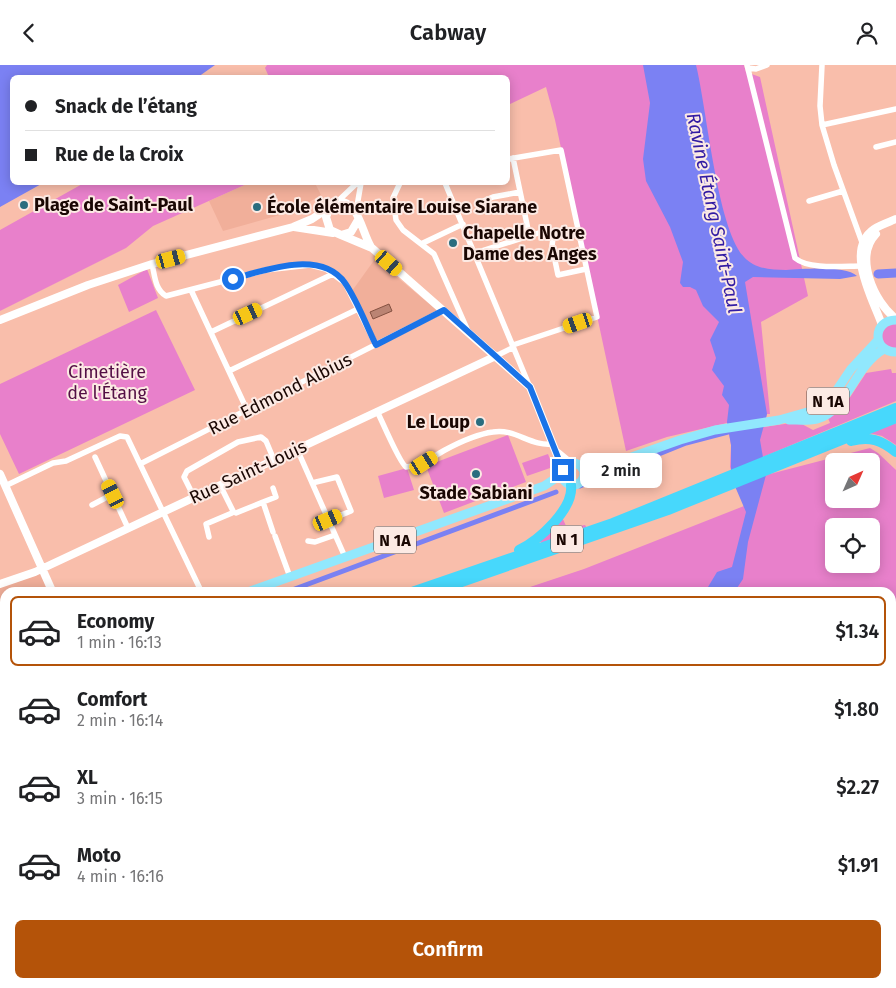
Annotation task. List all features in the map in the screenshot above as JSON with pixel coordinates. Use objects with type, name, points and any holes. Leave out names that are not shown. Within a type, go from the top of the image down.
[{"type":"highway","name":"N 1","points":[[448,587],[606,533],[723,483],[781,455],[896,408]]},
{"type":"highway","name":"N 1","points":[[426,587],[723,483],[769,469],[896,418]]},
{"type":"highway","points":[[802,455],[867,438],[880,440],[896,452]]},
{"type":"highway","points":[[487,565],[530,545],[543,534],[566,505],[571,493],[569,485]]},
{"type":"main road","points":[[896,319],[889,320],[882,325],[878,332],[878,340],[884,349],[896,352]]},
{"type":"main road","name":"N 1A","points":[[584,477],[606,466],[715,430],[774,421],[813,411],[825,404],[851,369],[878,340]]},
{"type":"main road","name":"N 1A","points":[[774,421],[814,420],[827,415],[843,400],[860,371],[873,356],[884,349]]},
{"type":"main road","points":[[576,463],[582,467],[584,477],[580,483],[569,485],[565,469],[576,463]]},
{"type":"main road","name":"N 1A","points":[[582,467],[606,466]]},
{"type":"main road","name":"N 1A","points":[[544,486],[565,469]]},
{"type":"main road","name":"N 1A","points":[[262,587],[544,486],[569,485]]},
{"type":"street","points":[[748,66],[756,69],[768,65]]},
{"type":"street","points":[[822,65],[820,106],[822,125],[863,245],[861,266],[882,325]]},
{"type":"street","points":[[748,66],[795,258],[803,263],[834,268],[861,266]]},
{"type":"street","points":[[822,125],[896,109]]},
{"type":"street","points":[[876,147],[896,142]]},
{"type":"street","points":[[496,356],[512,346],[597,317],[561,150],[510,158],[529,234]]},
{"type":"street","points":[[0,320],[88,285],[152,264],[292,227],[312,219],[357,185]]},
{"type":"street","points":[[359,185],[356,211],[358,220],[372,248]]},
{"type":"street","points":[[399,185],[393,198],[396,220],[403,230],[423,243],[434,254],[468,332]]},
{"type":"street","points":[[446,185],[554,448],[565,469]]},
{"type":"street","points":[[809,201],[843,191]]},
{"type":"street","points":[[481,202],[492,197],[520,192]]},
{"type":"street","points":[[338,201],[349,204],[356,211]]},
{"type":"street","points":[[330,207],[326,222],[333,233]]},
{"type":"street","points":[[863,245],[874,229],[896,219]]},
{"type":"street","points":[[341,235],[351,232],[358,220]]},
{"type":"street","points":[[423,243],[463,225]]},
{"type":"street","points":[[896,225],[876,235],[868,246],[866,258],[879,300],[888,313],[896,319]]},
{"type":"street","points":[[292,227],[341,235],[372,248],[530,387]]},
{"type":"street","points":[[475,253],[548,229],[553,238],[552,246],[558,275],[586,269]]},
{"type":"street","points":[[152,264],[160,292],[166,296],[266,270],[293,266],[310,265],[335,273],[345,283],[376,345]]},
{"type":"street","points":[[211,332],[335,273]]},
{"type":"street","points":[[191,290],[248,410]]},
{"type":"street","name":"Rue Edmond Albius","points":[[142,463],[376,345],[446,312],[455,305]]},
{"type":"street","points":[[229,371],[358,309]]},
{"type":"street","name":"Rue Saint-Louis","points":[[0,583],[21,578],[42,569],[496,356]]},
{"type":"street","points":[[377,411],[392,438],[401,463],[406,467],[419,465],[446,449],[493,431],[508,432],[554,448]]},
{"type":"street","points":[[5,486],[53,463],[66,461],[120,436],[127,437],[130,439],[142,463],[199,587]]},
{"type":"street","points":[[194,497],[184,477],[187,471],[238,442],[261,437],[266,441],[274,459]]},
{"type":"street","points":[[297,449],[346,557]]},
{"type":"street","points":[[95,457],[128,528]]},
{"type":"street","points":[[0,474],[50,587]]},
{"type":"street","points":[[312,483],[338,477],[351,511],[328,520]]},
{"type":"street","points":[[220,485],[234,512]]},
{"type":"street","points":[[209,537],[206,524],[276,497],[273,488]]},
{"type":"street","points":[[92,505],[113,494]]},
{"type":"street","points":[[263,502],[290,577]]},
{"type":"street","points":[[308,541],[315,542],[335,535]]},
{"type":"shaded area","name":"École élémentaire Louise Siarane","points":[[245,185],[316,185],[321,195],[294,211],[223,231],[209,201]]},
{"type":"shaded area","points":[[375,259],[439,312],[377,342],[352,291]]},
{"type":"shaded area","points":[[42,569],[51,587],[0,587],[0,584]]},
{"type":"green space","points":[[267,65],[744,65],[746,72],[760,77],[808,296],[761,322],[770,414],[767,414],[764,427],[798,422],[813,430],[830,423],[828,418],[843,408],[866,373],[891,369],[892,373],[896,373],[896,401],[763,457],[766,475],[825,460],[825,508],[880,508],[880,455],[896,470],[896,587],[530,587],[584,569],[744,506],[730,467],[731,445],[727,423],[667,437],[626,451],[555,120],[546,87],[510,104],[510,75],[268,75],[265,68]]},
{"type":"green space","points":[[80,185],[245,185],[153,226],[126,248],[0,311],[0,230]]},
{"type":"green space","points":[[147,269],[158,298],[129,312],[118,285]]},
{"type":"green space","name":"Cimetière de l'Étang","points":[[156,310],[195,390],[19,474],[0,434],[0,384]]},
{"type":"green space","points":[[896,322],[896,349],[883,344],[881,331],[883,328]]},
{"type":"green space","points":[[896,423],[896,445],[882,436],[869,433]]},
{"type":"green space","name":"Stade Sabiani","points":[[508,435],[526,482],[444,513],[426,466]]},
{"type":"green space","points":[[870,448],[878,453],[851,453]]},
{"type":"green space","points":[[548,454],[553,467],[527,476],[522,463]]},
{"type":"green space","points":[[407,468],[414,490],[384,498],[378,476]]},
{"type":"green space","points":[[562,517],[567,528],[585,525],[587,528],[541,543],[540,541]]},
{"type":"water","points":[[0,65],[215,65],[201,75],[10,75],[10,185],[39,185],[0,207]]},
{"type":"water","name":"Ravine Étang Saint-Paul","points":[[643,65],[696,65],[720,195],[735,242],[744,257],[753,264],[769,269],[834,269],[844,270],[857,276],[840,279],[753,277],[745,282],[767,414],[760,440],[766,475],[748,542],[743,579],[738,587],[708,587],[717,572],[732,567],[746,512],[731,477],[731,445],[727,422],[729,405],[722,395],[724,386],[712,370],[716,358],[710,340],[719,322],[703,306],[696,290],[690,287],[683,287],[680,283],[683,262],[670,227],[646,181],[643,159],[650,103]]},
{"type":"building","points":[[389,304],[392,311],[373,319],[370,312]]},
{"type":"waterway","points":[[878,274],[896,273]]},
{"type":"waterway","points":[[580,486],[686,443],[728,432]]},
{"type":"waterway","points":[[300,587],[556,492]]},
{"type":"place","name":"Plage de Saint-Paul","points":[[24,205]]},
{"type":"place","name":"École élémentaire Louise Siarane","points":[[257,207]]},
{"type":"place","name":"Chapelle Notre Dame des Anges","points":[[453,243]]},
{"type":"place","name":"Le Loup","points":[[480,422]]},
{"type":"place","name":"Stade Sabiani","points":[[476,474]]},
{"type":"route","points":[[233,279],[266,270],[293,266],[310,265],[335,273],[345,283],[376,345],[444,310],[530,387],[563,470]]}]
